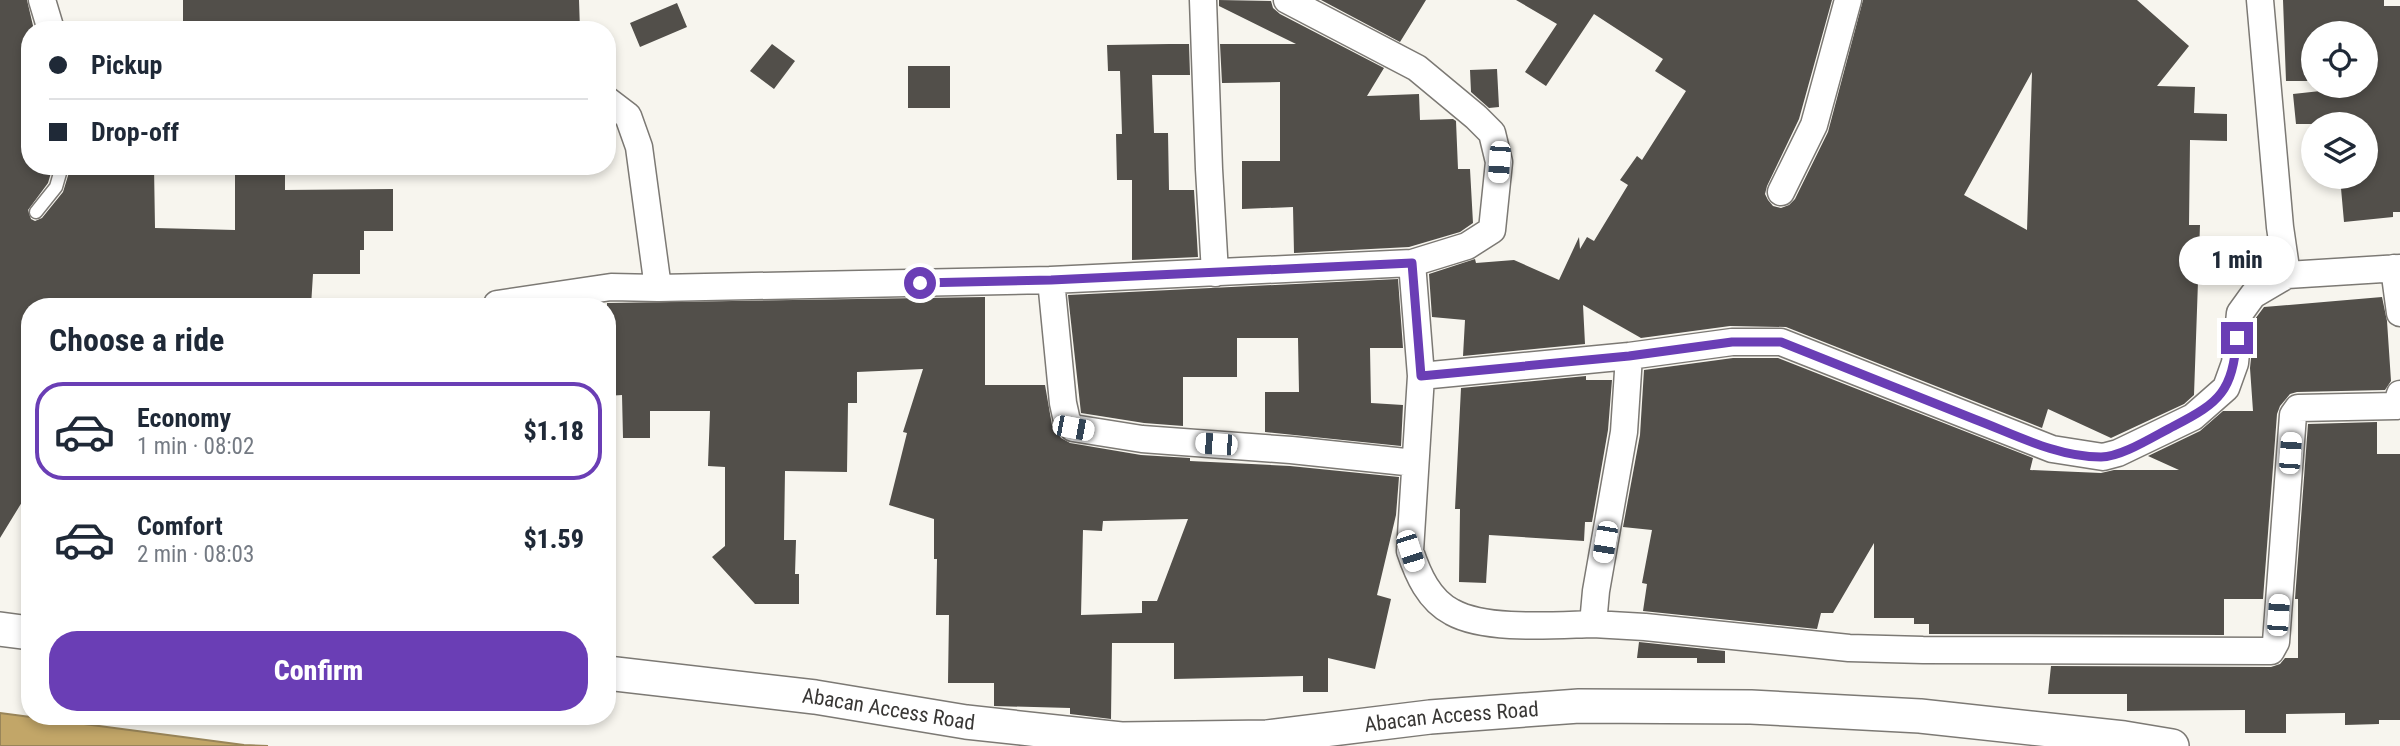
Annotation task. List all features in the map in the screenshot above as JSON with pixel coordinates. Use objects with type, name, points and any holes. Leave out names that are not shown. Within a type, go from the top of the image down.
[{"type":"street","points":[[42,0],[48,21]]},
{"type":"street","points":[[1203,0],[1215,273]]},
{"type":"street","points":[[537,298],[611,287],[1051,280],[1412,263],[1467,246],[1492,230],[1499,162],[1492,133],[1417,68],[1287,0]]},
{"type":"street","points":[[1781,192],[1814,125],[1848,0]]},
{"type":"street","points":[[2260,0],[2287,275]]},
{"type":"street","points":[[616,107],[628,116],[639,147],[658,288]]},
{"type":"street","points":[[1412,263],[1421,376],[1410,551],[1417,573],[1430,594],[1452,612],[1487,623],[1645,627],[1862,649],[2266,653],[2273,649],[2276,642],[2293,415],[2298,408],[2399,406]]},
{"type":"street","points":[[1421,376],[1629,356],[1732,342],[1781,342],[2052,449],[2104,457],[2118,453],[2193,416],[2219,396],[2226,388],[2235,363],[2240,313],[2253,295],[2287,275],[2397,268],[2400,313]]},
{"type":"street","points":[[1051,280],[1063,403],[1067,421],[1073,428],[1142,439],[1292,450],[1415,463]]},
{"type":"street","points":[[1593,624],[1596,591],[1624,432],[1629,356]]},
{"type":"street","points":[[0,629],[21,632]]},
{"type":"street","name":"Abacan Access Road","points":[[616,674],[815,698],[966,722],[1121,739],[1267,737],[1430,717],[1579,706],[1738,706],[1920,716],[2124,738],[2172,746]]},
{"type":"lane","points":[[36,212],[56,187],[59,175]]},
{"type":"shaded area","points":[[0,713],[21,716],[21,725],[92,725],[268,746],[0,746]]},
{"type":"building","points":[[0,0],[27,0],[32,21],[21,21],[21,175],[50,175],[48,183],[28,210],[31,219],[35,221],[42,218],[63,192],[68,175],[154,175],[155,228],[235,230],[235,175],[285,175],[285,190],[393,189],[393,231],[364,231],[364,250],[360,250],[360,274],[313,274],[312,298],[21,298],[21,504],[0,538]]},
{"type":"building","points":[[183,0],[579,0],[580,21],[183,21]]},
{"type":"building","points":[[1219,0],[1271,1],[1273,8],[1280,14],[1384,68],[1367,96],[1419,94],[1420,120],[1456,121],[1458,169],[1470,169],[1473,223],[1460,232],[1409,247],[1294,253],[1293,207],[1242,209],[1242,161],[1280,161],[1280,82],[1222,83],[1220,44],[1296,44],[1219,6]]},
{"type":"building","points":[[1321,0],[1426,0],[1400,42]]},
{"type":"building","points":[[1516,0],[1832,0],[1799,119],[1765,194],[1773,206],[1781,208],[1795,199],[1828,132],[1863,0],[2137,0],[2189,46],[2157,86],[2195,87],[2194,113],[2227,114],[2227,141],[2190,140],[2189,225],[2200,225],[2194,395],[2184,404],[2111,438],[2048,409],[2042,428],[1786,327],[1730,326],[1641,338],[1583,305],[1585,344],[1463,356],[1465,320],[1432,317],[1429,274],[1475,259],[1476,263],[1514,260],[1559,280],[1579,237],[1580,249],[1587,237],[1594,241],[1628,185],[1620,180],[1637,156],[1642,160],[1686,91],[1655,71],[1663,59],[1594,14],[1546,86],[1525,72],[1557,24]],"holes":[[[2032,72],[2027,230],[1964,195]]]},
{"type":"building","points":[[2283,0],[2384,0],[2384,6],[2400,6],[2400,212],[2393,212],[2393,217],[2344,222],[2341,189],[2378,189],[2378,112],[2301,112],[2301,124],[2296,124],[2293,94],[2301,93],[2301,98],[2378,98],[2378,21],[2301,21],[2301,81],[2286,81]]},
{"type":"building","points":[[677,3],[687,27],[640,47],[630,23]]},
{"type":"building","points":[[772,44],[795,61],[774,89],[750,71]]},
{"type":"building","points":[[1189,44],[1190,75],[1152,75],[1154,133],[1168,133],[1169,190],[1194,190],[1198,257],[1132,260],[1132,180],[1117,180],[1116,134],[1122,134],[1120,71],[1108,71],[1107,45]]},
{"type":"building","points":[[908,66],[950,66],[950,108],[908,108]]},
{"type":"building","points":[[1497,69],[1499,107],[1489,108],[1471,92],[1470,70]]},
{"type":"building","points":[[1398,279],[1403,348],[1370,348],[1371,403],[1403,405],[1401,446],[1265,432],[1265,392],[1299,392],[1298,338],[1237,338],[1237,377],[1183,377],[1183,426],[1081,413],[1068,295]]},
{"type":"building","points":[[985,297],[985,385],[1045,385],[1052,425],[1061,438],[1070,443],[1141,455],[1190,458],[1190,461],[1290,466],[1399,477],[1396,515],[1377,595],[1391,599],[1375,669],[1328,658],[1328,692],[1303,692],[1303,676],[1174,679],[1174,643],[1112,643],[1111,719],[1070,714],[1070,708],[994,706],[994,683],[948,683],[949,615],[936,615],[937,559],[934,559],[934,519],[889,505],[907,433],[903,432],[923,369],[857,372],[857,403],[848,403],[847,472],[785,471],[784,540],[796,540],[795,574],[799,574],[799,604],[755,604],[712,557],[725,546],[725,467],[708,466],[710,411],[650,411],[650,438],[623,438],[622,395],[616,395],[616,303]],"holes":[[[1188,519],[1157,601],[1142,601],[1142,613],[1081,615],[1083,530],[1102,531],[1103,521]]]},
{"type":"building","points":[[2382,297],[2387,321],[2391,381],[2385,390],[2297,392],[2290,394],[2280,406],[2277,414],[2263,599],[2224,599],[2224,635],[1929,634],[1929,624],[1914,624],[1914,618],[1874,618],[1874,543],[1833,613],[1821,613],[1817,629],[1643,611],[1647,584],[1642,583],[1652,530],[1623,527],[1640,435],[1644,370],[1733,358],[1778,358],[2033,458],[2030,470],[2101,473],[2114,470],[2179,470],[2148,456],[2200,431],[2223,411],[2253,411],[2250,368],[2255,319],[2264,307]]},
{"type":"building","points":[[1586,376],[1586,380],[1612,380],[1608,430],[1592,522],[1585,522],[1584,541],[1489,535],[1486,583],[1459,582],[1460,509],[1455,509],[1461,388]]},
{"type":"building","points":[[2377,422],[2377,454],[2400,454],[2400,720],[2345,725],[2345,713],[2286,714],[2286,733],[2245,733],[2245,710],[2127,711],[2127,694],[2048,694],[2051,666],[2271,667],[2280,664],[2285,658],[2298,658],[2298,599],[2295,599],[2308,424]]},
{"type":"building","points":[[1639,642],[1725,651],[1725,663],[1697,663],[1697,658],[1637,658]]},
{"type":"route","points":[[920,283],[1051,280],[1412,263],[1421,376],[1629,356],[1732,342],[1781,342],[2052,449],[2083,456],[2104,457],[2118,453],[2193,416],[2211,403],[2226,388],[2235,363],[2237,338]]}]
